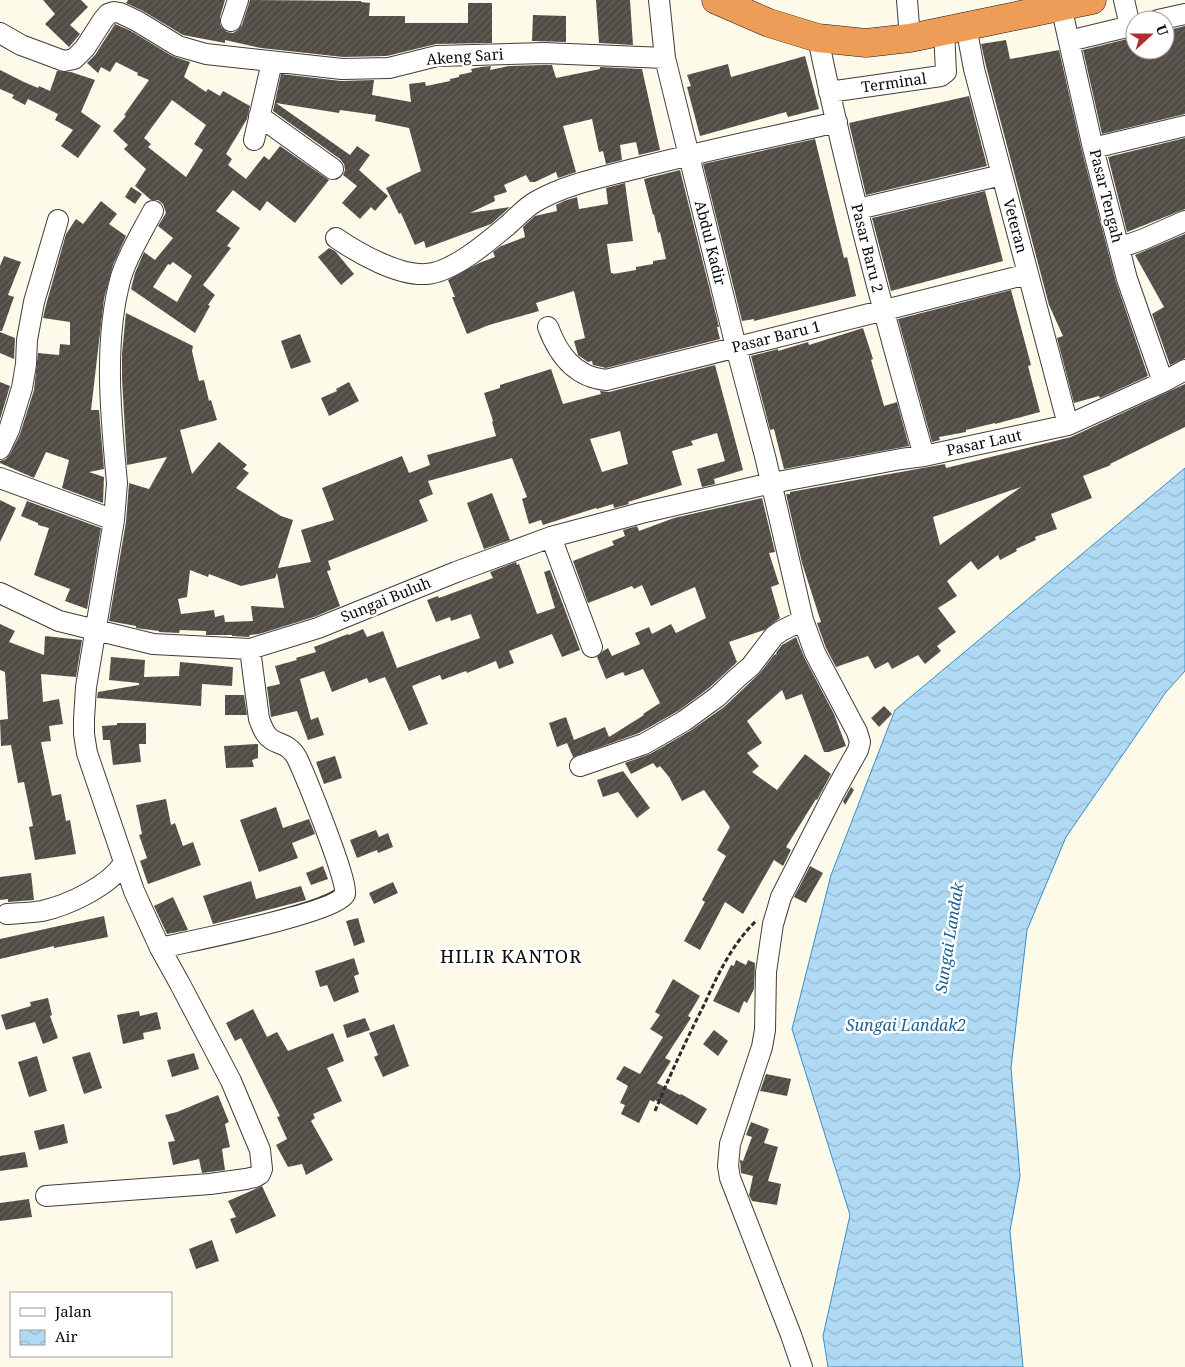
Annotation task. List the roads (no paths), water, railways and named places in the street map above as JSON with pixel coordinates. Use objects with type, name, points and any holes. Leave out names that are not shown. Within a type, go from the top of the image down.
[{"type":"highway","points":[[716,0],[769,23],[818,38],[866,43],[910,38],[1092,0]]},
{"type":"street","points":[[231,21],[238,0]]},
{"type":"street","name":"Abdul Kadir","points":[[659,0],[665,58],[736,347],[772,483],[803,620],[815,653],[857,732],[860,742],[858,750],[781,897],[773,924],[766,972],[765,1030],[762,1048],[730,1144],[728,1166],[730,1178],[802,1367]]},
{"type":"street","points":[[907,0],[910,38]]},
{"type":"street","points":[[1182,0],[1185,13]]},
{"type":"street","name":"Pasar Tengah","points":[[1061,6],[1093,148],[1119,248],[1140,321],[1163,382]]},
{"type":"street","name":"Akeng Sari","points":[[0,33],[40,53],[58,60],[69,61],[74,59],[85,48],[108,14],[114,12],[137,21],[178,46],[206,54],[342,69],[389,68],[437,56],[544,53],[665,58]]},
{"type":"street","name":"Terminal","points":[[829,92],[941,76],[946,72],[955,28]]},
{"type":"street","name":"Veteran","points":[[955,28],[974,69],[1068,425]]},
{"type":"street","points":[[1069,41],[1125,28]]},
{"type":"street","name":"Pasar Baru 2","points":[[818,38],[829,92],[882,309],[924,456]]},
{"type":"street","points":[[254,140],[272,62]]},
{"type":"street","points":[[259,116],[333,170]]},
{"type":"street","points":[[336,238],[373,260],[406,272],[424,275],[436,273],[472,252],[532,204],[554,192],[588,181],[688,155],[837,122]]},
{"type":"street","points":[[1093,148],[1185,126]]},
{"type":"street","points":[[858,210],[1002,175]]},
{"type":"street","points":[[46,1196],[210,1184],[255,1177],[260,1174],[262,1169],[260,1150],[231,1081],[160,948],[134,891],[92,768],[84,734],[86,687],[114,520],[117,483],[110,401],[112,323],[122,275],[131,252],[153,211]]},
{"type":"street","points":[[0,449],[9,430],[22,388],[27,340],[34,302],[58,220]]},
{"type":"street","points":[[1119,248],[1185,221]]},
{"type":"street","name":"Pasar Baru 1","points":[[548,327],[562,357],[578,370],[595,379],[606,380],[882,309],[1028,274]]},
{"type":"street","name":"Pasar Laut","points":[[772,483],[924,456],[1068,425],[1163,382],[1185,370]]},
{"type":"street","points":[[0,478],[114,520]]},
{"type":"street","name":"Sungai Buluh","points":[[0,593],[60,621],[153,644],[250,649],[318,628],[456,572],[551,538],[641,513],[772,483]]},
{"type":"street","points":[[551,538],[592,647]]},
{"type":"street","points":[[580,766],[644,744],[684,721],[717,697],[751,666],[774,636],[803,620]]},
{"type":"street","points":[[160,948],[272,923],[332,904],[341,899],[345,893],[345,886],[337,861],[300,763],[290,747],[271,739],[266,734],[259,719],[250,649]]},
{"type":"street","points":[[7,914],[44,910],[95,889],[112,877],[124,863]]},
{"type":"water","name":"Sungai Landak2","points":[[1185,468],[1185,671],[1166,692],[1066,837],[1027,930],[1011,1068],[1020,1176],[1010,1231],[1023,1367],[828,1367],[823,1336],[850,1215],[792,1029],[831,875],[895,710]]},
{"type":"district","name":"HILIR KANTOR","points":[[511,957]]},
{"type":"water label","name":"Sungai Landak","points":[[949,938]]}]
